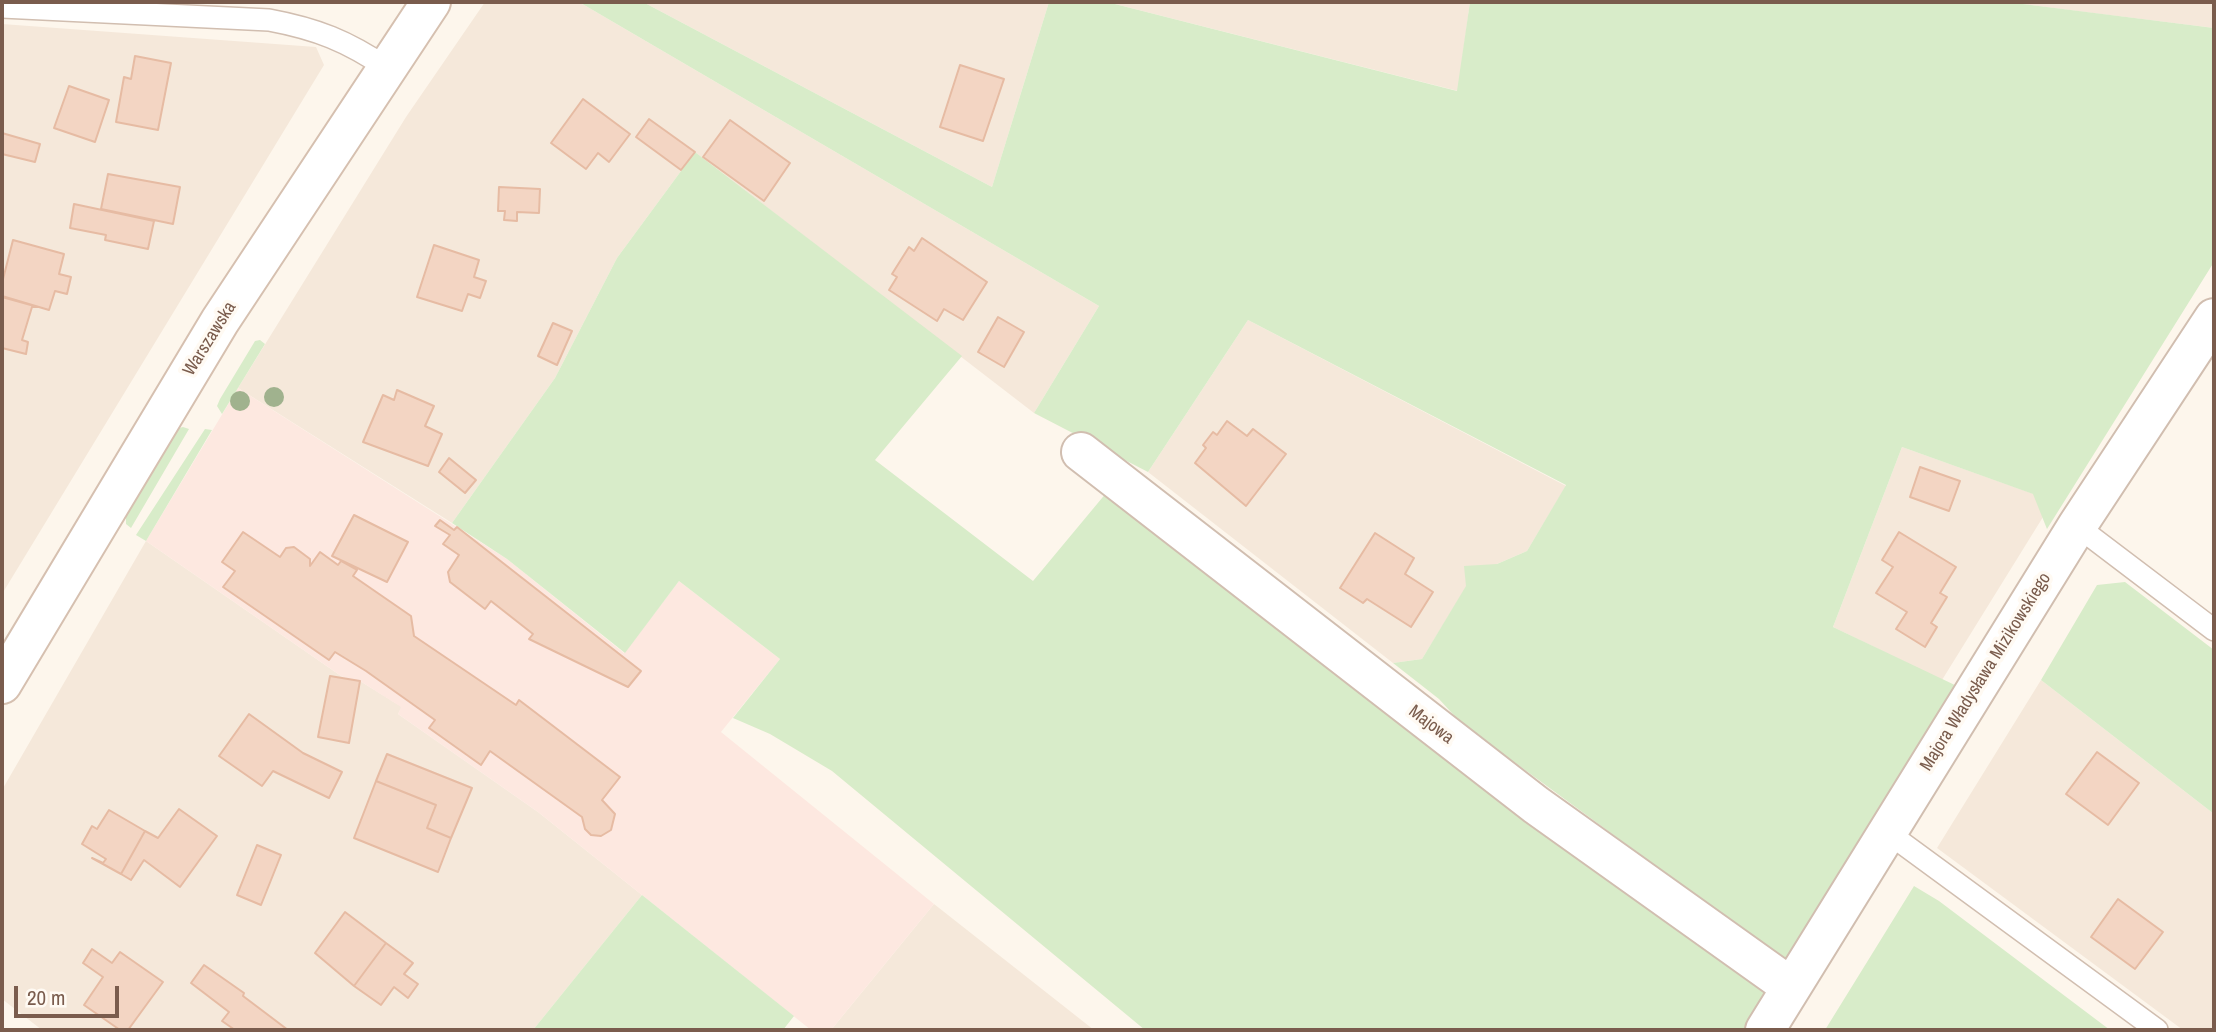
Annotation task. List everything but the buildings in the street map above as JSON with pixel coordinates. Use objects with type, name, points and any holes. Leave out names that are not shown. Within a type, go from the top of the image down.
[{"type":"street","name":"Warszawska","points":[[2,684],[220,321],[431,2]]},
{"type":"street","name":"Majora Władysława Mizikowskiego","points":[[1765,1030],[2077,526],[2214,318]]},
{"type":"street","name":"Majowa","points":[[1081,452],[1536,805],[1791,987]]},
{"type":"lane","points":[[2,7],[269,20],[309,28],[352,44],[387,68]]},
{"type":"lane","points":[[2077,526],[2214,630]]},
{"type":"lane","points":[[1887,832],[2157,1030]]},
{"type":"shaded area","points":[[485,2],[579,2],[1099,306],[1034,413],[695,152],[617,258],[555,378],[452,523],[238,388],[406,117]]},
{"type":"shaded area","points":[[643,2],[1049,2],[992,187]]},
{"type":"shaded area","points":[[1107,2],[1470,2],[1458,91]]},
{"type":"shaded area","points":[[2007,2],[2214,2],[2214,28],[2077,11]]},
{"type":"shaded area","points":[[2,24],[316,47],[324,65],[2,594]]},
{"type":"shaded area","points":[[1248,320],[1566,486],[1527,551],[1497,564],[1467,586],[1422,659],[1393,663],[1148,472]]},
{"type":"shaded area","points":[[238,388],[507,559],[624,653],[679,581],[780,659],[721,732],[934,904],[831,1030],[811,1030],[538,812],[398,714],[401,707],[360,681],[344,678],[146,541]]},
{"type":"shaded area","points":[[1902,447],[2034,494],[2043,517],[1942,680],[1833,627]]},
{"type":"shaded area","points":[[146,541],[344,678],[360,681],[402,707],[398,714],[538,812],[642,895],[533,1030],[42,1030],[2,999],[2,790]]},
{"type":"shaded area","points":[[2041,680],[2214,814],[2214,1030],[2183,1030],[1937,848]]},
{"type":"shaded area","points":[[934,904],[1094,1030],[831,1030]]},
{"type":"green space","points":[[579,2],[643,2],[992,187],[1049,2],[1107,2],[1457,91],[1470,2],[2007,2],[2214,28],[2214,262],[2047,529],[2033,494],[1902,447],[1833,627],[1959,687],[1788,963],[1461,723],[1439,699],[1393,663],[1422,659],[1466,586],[1464,566],[1497,564],[1527,551],[1566,485],[1248,320],[1148,472],[1034,413],[1099,306]]},
{"type":"green space","points":[[695,152],[962,356],[875,460],[1033,581],[1107,492],[1598,874],[1610,870],[1776,984],[1747,1030],[1145,1030],[832,771],[770,734],[733,718],[780,659],[679,581],[625,653],[507,559],[452,523],[555,378],[617,258]]},
{"type":"green space","points":[[260,340],[265,344],[222,414],[217,406],[220,399],[255,341]]},
{"type":"green space","points":[[179,428],[189,429],[131,528],[126,524],[126,515]]},
{"type":"green space","points":[[205,429],[212,430],[146,541],[136,535]]},
{"type":"green space","points":[[2125,582],[2214,650],[2214,814],[2041,680],[2097,585]]},
{"type":"green space","points":[[1914,886],[1939,901],[2110,1030],[1825,1030]]},
{"type":"green space","points":[[642,895],[794,1016],[783,1030],[533,1030]]}]
